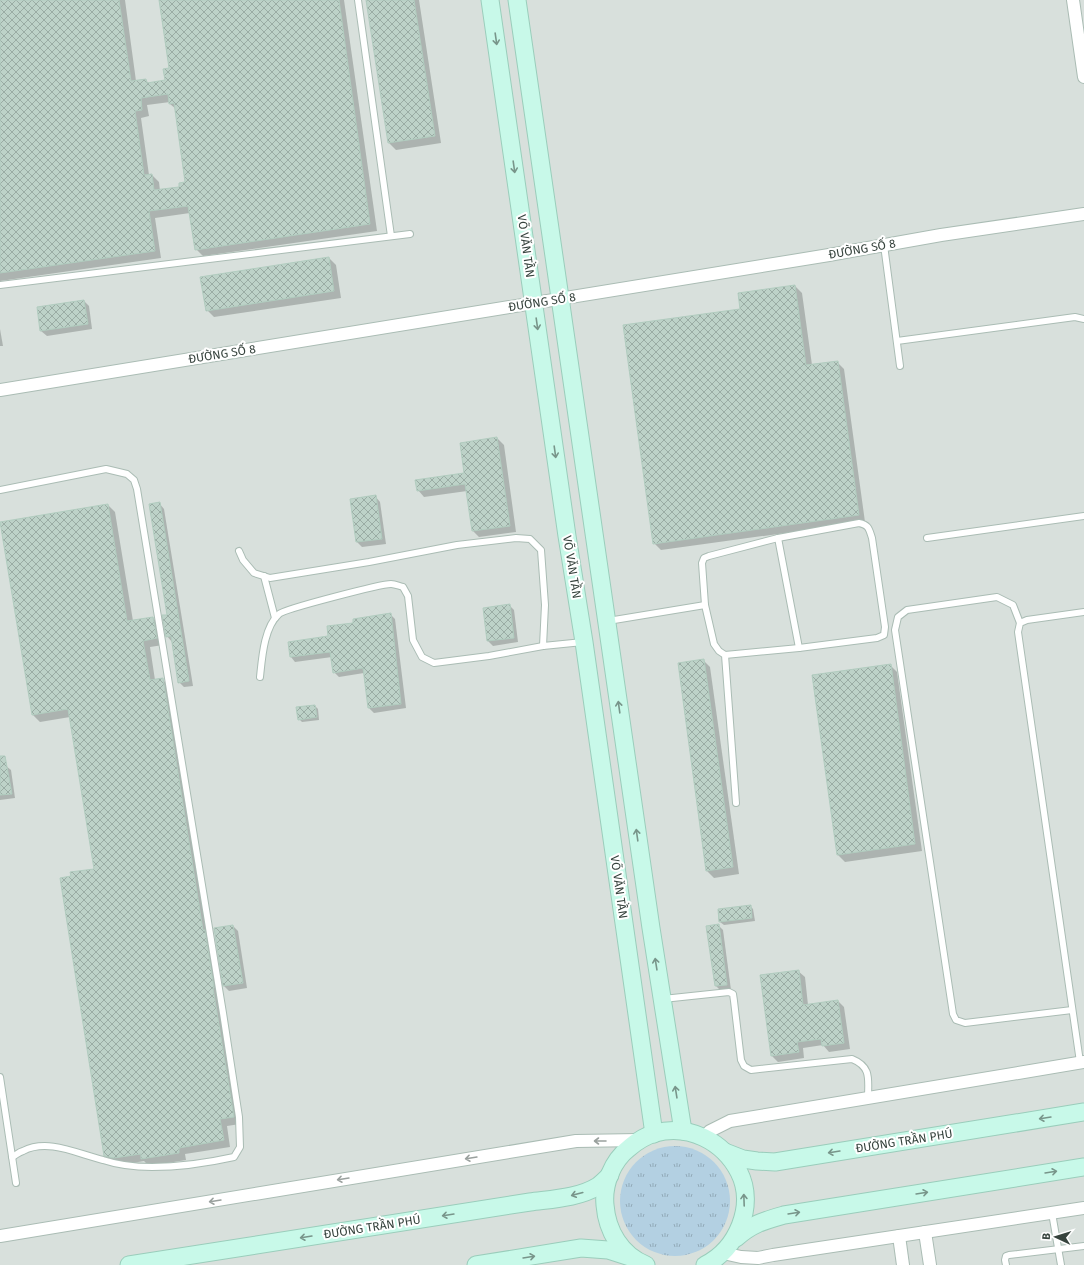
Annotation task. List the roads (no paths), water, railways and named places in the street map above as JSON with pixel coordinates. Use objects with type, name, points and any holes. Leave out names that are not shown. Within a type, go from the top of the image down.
[{"type":"street","name":"VÕ VĂN TẦN","points":[[490,0],[567,536],[584,642],[646,1137]]},
{"type":"street","points":[[517,0],[606,621],[683,1131]]},
{"type":"street","points":[[1073,0],[1080,19],[1084,77]]},
{"type":"street","name":"ĐƯỜNG SỐ 8","points":[[0,390],[942,235],[1084,214]]},
{"type":"street","points":[[704,1137],[710,1131],[730,1121],[1082,1062]]},
{"type":"street","name":"ĐƯỜNG TRẦN PHÚ","points":[[725,1152],[742,1159],[775,1162],[1084,1112]]},
{"type":"street","points":[[0,1235],[576,1141],[646,1137],[668,1131],[683,1131],[704,1137],[725,1152],[739,1173],[744,1189],[745,1207],[741,1224],[734,1240]]},
{"type":"street","points":[[640,1261],[624,1250],[612,1234],[606,1217],[604,1199],[607,1180],[614,1165],[625,1151],[646,1137]]},
{"type":"street","points":[[705,1265],[723,1253],[747,1228],[763,1221],[784,1215],[1084,1167]]},
{"type":"street","name":"ĐƯỜNG TRẦN PHÚ","points":[[129,1265],[515,1204],[564,1198],[598,1186],[610,1175]]},
{"type":"street","points":[[723,1253],[741,1257],[758,1258],[1084,1208]]},
{"type":"street","points":[[925,1232],[930,1265]]},
{"type":"street","points":[[899,1236],[903,1265]]},
{"type":"street","points":[[476,1265],[581,1248],[608,1250],[640,1261]]},
{"type":"lane","points":[[358,0],[391,236]]},
{"type":"lane","points":[[0,285],[410,234]]},
{"type":"lane","points":[[884,245],[900,366]]},
{"type":"lane","points":[[897,341],[1075,317],[1084,319]]},
{"type":"lane","points":[[0,490],[106,469],[127,474],[134,480],[137,489],[224,1013],[239,1117],[240,1136],[240,1146],[234,1157],[210,1162],[189,1164],[152,1167],[122,1164],[104,1161],[57,1146],[37,1147],[24,1150],[12,1157]]},
{"type":"lane","points":[[927,538],[1084,516]]},
{"type":"lane","points":[[859,523],[865,524],[869,528],[872,538],[885,627],[884,635],[877,638],[799,648],[725,655],[719,651],[714,644],[705,605],[702,563],[704,558],[778,538],[859,523]]},
{"type":"lane","points":[[239,551],[243,560],[254,573],[270,578],[354,565],[457,545],[516,538],[530,540],[542,550],[545,606],[542,646]]},
{"type":"lane","points":[[778,538],[799,648]]},
{"type":"lane","points":[[264,576],[275,618]]},
{"type":"lane","points":[[260,677],[262,651],[271,624],[279,613],[348,593],[392,584],[403,588],[408,596],[413,640],[422,656],[434,664],[542,646],[584,642]]},
{"type":"lane","points":[[1072,1010],[965,1023],[956,1020],[953,1014],[894,630],[898,617],[908,610],[997,597],[1012,605],[1020,623],[1018,632],[1072,1010],[1082,1062]]},
{"type":"lane","points":[[606,621],[705,605]]},
{"type":"lane","points":[[1020,623],[1027,620],[1084,612]]},
{"type":"lane","points":[[725,655],[736,803]]},
{"type":"lane","points":[[662,999],[728,992],[733,994],[741,1060],[744,1066],[751,1070],[852,1059],[860,1062],[866,1068],[868,1098]]},
{"type":"lane","points":[[0,1077],[16,1183]]},
{"type":"lane","points":[[1052,1213],[1061,1265]]},
{"type":"lane","points":[[1006,1265],[1006,1256],[1009,1255],[1084,1246]]}]
